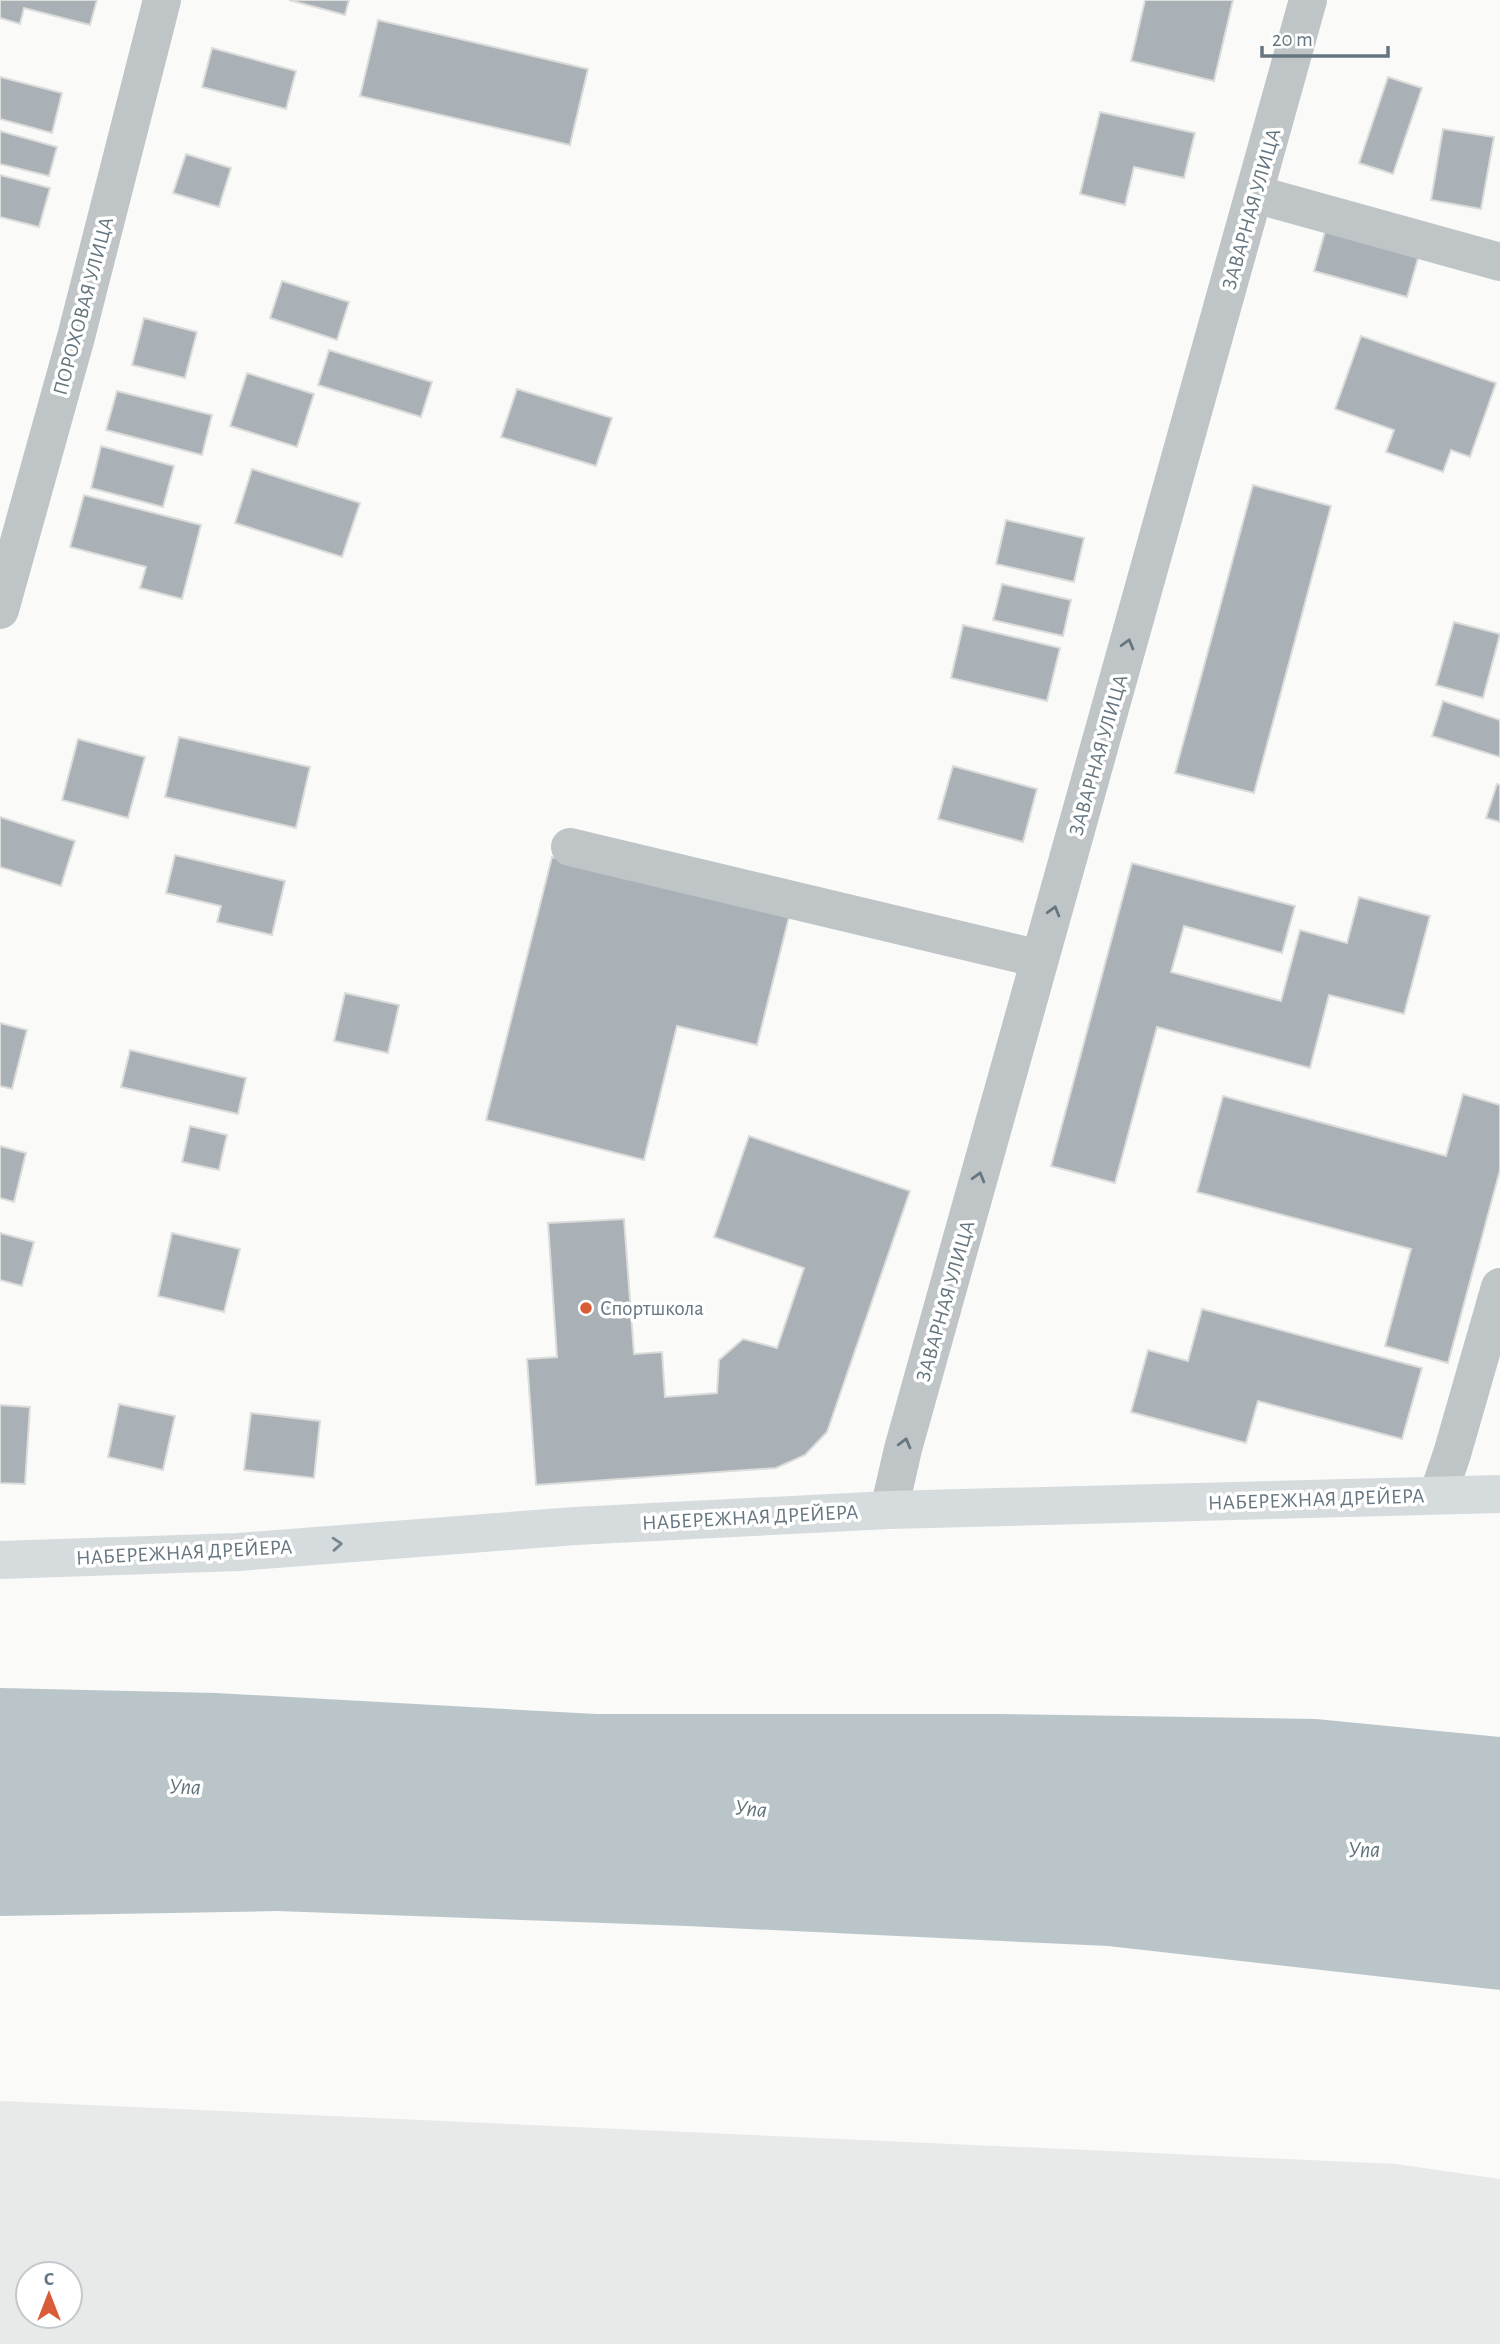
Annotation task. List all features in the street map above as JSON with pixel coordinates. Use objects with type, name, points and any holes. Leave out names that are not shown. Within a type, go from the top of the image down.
[{"type":"main road","name":"НАБЕРЕЖНАЯ ДРЕЙЕРА","points":[[0,1560],[238,1552],[575,1526],[889,1510],[1500,1494]]},
{"type":"street","name":"ПОРОХОВАЯ УЛИЦА","points":[[0,610],[76,337],[162,0]]},
{"type":"street","name":"ЗАВАРНАЯ УЛИЦА","points":[[889,1510],[903,1449],[1308,0]]},
{"type":"street","points":[[1255,194],[1500,262]]},
{"type":"street","points":[[570,847],[1040,959]]},
{"type":"street","points":[[1438,1495],[1500,1287]]},
{"type":"shaded area","points":[[0,2101],[1396,2164],[1500,2179],[1500,2344],[0,2344]]},
{"type":"water","name":"Упа","points":[[0,1688],[216,1693],[596,1714],[997,1714],[1316,1719],[1500,1737],[1500,1990],[1108,1946],[687,1926],[277,1911],[0,1916]]},
{"type":"building","points":[[0,0],[97,0],[90,25],[24,8],[20,24],[0,18]]},
{"type":"building","points":[[289,0],[349,0],[345,15]]},
{"type":"building","points":[[1145,0],[1233,0],[1214,81],[1131,61]]},
{"type":"building","points":[[378,20],[588,69],[570,145],[360,96]]},
{"type":"building","points":[[212,48],[296,71],[286,109],[202,87]]},
{"type":"building","points":[[0,77],[62,93],[52,133],[0,119]]},
{"type":"building","points":[[1388,77],[1422,88],[1393,174],[1359,163]]},
{"type":"building","points":[[1100,112],[1195,133],[1184,178],[1134,167],[1125,205],[1080,194]]},
{"type":"building","points":[[1443,129],[1494,137],[1481,209],[1431,200]]},
{"type":"building","points":[[0,131],[57,147],[49,176],[0,164]]},
{"type":"building","points":[[186,154],[231,168],[219,207],[173,193]]},
{"type":"building","points":[[0,175],[50,188],[39,227],[0,217]]},
{"type":"building","points":[[1326,228],[1419,255],[1407,297],[1314,271]]},
{"type":"building","points":[[282,281],[349,302],[337,340],[270,318]]},
{"type":"building","points":[[144,318],[197,332],[185,378],[132,365]]},
{"type":"building","points":[[1361,336],[1496,383],[1470,457],[1451,450],[1443,472],[1386,452],[1394,430],[1335,409]]},
{"type":"building","points":[[329,350],[432,382],[421,417],[318,385]]},
{"type":"building","points":[[247,373],[314,394],[297,447],[230,426]]},
{"type":"building","points":[[517,389],[612,418],[596,466],[501,437]]},
{"type":"building","points":[[117,391],[212,415],[202,455],[106,430]]},
{"type":"building","points":[[101,446],[174,466],[163,507],[91,488]]},
{"type":"building","points":[[252,469],[360,503],[342,557],[235,523]]},
{"type":"building","points":[[1253,485],[1331,506],[1254,793],[1175,773]]},
{"type":"building","points":[[84,495],[201,525],[182,599],[140,588],[146,567],[70,547]]},
{"type":"building","points":[[1006,520],[1084,538],[1074,582],[996,564]]},
{"type":"building","points":[[1002,584],[1071,600],[1063,636],[993,620]]},
{"type":"building","points":[[1454,622],[1500,634],[1483,698],[1436,685]]},
{"type":"building","points":[[963,625],[1060,648],[1047,701],[951,678]]},
{"type":"building","points":[[1443,701],[1500,720],[1500,757],[1432,736]]},
{"type":"building","points":[[179,737],[310,767],[296,828],[165,797]]},
{"type":"building","points":[[78,739],[145,757],[128,818],[62,800]]},
{"type":"building","points":[[953,766],[1037,789],[1023,842],[938,819]]},
{"type":"building","points":[[1497,784],[1500,785],[1500,822],[1486,818]]},
{"type":"building","points":[[0,817],[75,841],[61,886],[0,867]]},
{"type":"building","points":[[175,855],[285,881],[272,935],[217,922],[221,906],[166,893]]},
{"type":"building","points":[[552,857],[789,917],[757,1045],[677,1026],[644,1160],[486,1120]]},
{"type":"building","points":[[1132,863],[1295,906],[1282,953],[1184,926],[1171,972],[1281,1001],[1300,930],[1347,943],[1359,897],[1430,916],[1404,1014],[1329,995],[1310,1068],[1157,1027],[1115,1183],[1051,1166]]},
{"type":"building","points":[[345,993],[399,1005],[388,1053],[334,1041]]},
{"type":"building","points":[[0,1023],[27,1030],[12,1089],[0,1086]]},
{"type":"building","points":[[130,1050],[246,1078],[238,1114],[121,1087]]},
{"type":"building","points":[[1463,1094],[1500,1105],[1500,1170],[1448,1363],[1385,1346],[1411,1249],[1197,1192],[1223,1096],[1446,1156]]},
{"type":"building","points":[[190,1126],[227,1135],[219,1170],[182,1162]]},
{"type":"building","points":[[749,1136],[910,1191],[827,1432],[805,1455],[776,1468],[536,1485],[527,1359],[557,1357],[548,1223],[624,1219],[634,1354],[662,1352],[665,1397],[717,1393],[719,1360],[743,1339],[777,1348],[804,1268],[714,1237]]},
{"type":"building","points":[[0,1146],[26,1153],[14,1202],[0,1198]]},
{"type":"building","points":[[0,1233],[34,1242],[22,1286],[0,1280]]},
{"type":"building","points":[[172,1233],[240,1249],[224,1312],[158,1296]]},
{"type":"building","points":[[1202,1309],[1422,1368],[1402,1439],[1258,1401],[1246,1443],[1131,1412],[1148,1350],[1188,1361]]},
{"type":"building","points":[[119,1404],[175,1416],[163,1470],[108,1457]]},
{"type":"building","points":[[0,1405],[30,1407],[25,1484],[0,1483]]},
{"type":"building","points":[[251,1413],[320,1421],[314,1478],[244,1470]]},
{"type":"place","name":"Спортшкола","points":[[586,1308]]}]
